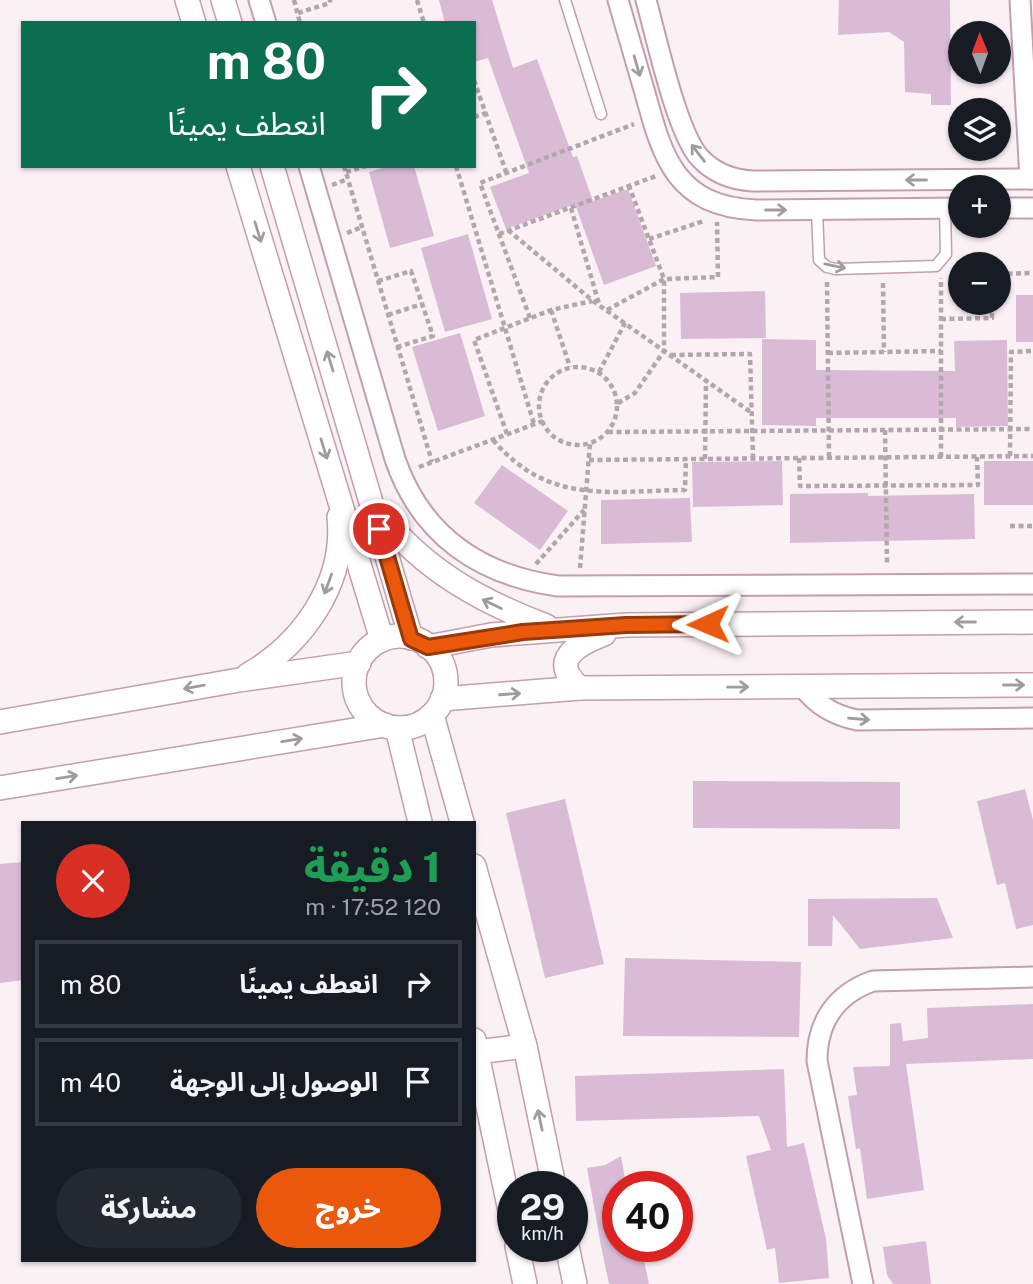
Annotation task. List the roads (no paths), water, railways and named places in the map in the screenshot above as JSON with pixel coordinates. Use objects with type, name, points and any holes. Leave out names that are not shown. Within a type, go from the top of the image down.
[{"type":"street","points":[[187,0],[193,21]]},
{"type":"street","points":[[223,0],[229,21]]},
{"type":"street","points":[[259,0],[265,21]]},
{"type":"street","points":[[618,0],[660,148],[673,170],[691,189],[717,203],[738,209],[948,208]]},
{"type":"street","points":[[646,0],[684,130],[699,157],[718,172],[753,181],[1032,179],[1020,0]]},
{"type":"street","points":[[239,168],[382,640]]},
{"type":"street","points":[[273,168],[372,504],[420,643],[440,662],[444,671],[446,680],[437,707],[462,821]]},
{"type":"street","points":[[310,168],[400,474],[421,510],[458,549],[481,564],[523,580],[558,586],[1033,584]]},
{"type":"street","points":[[1011,208],[1033,208]]},
{"type":"street","points":[[287,327],[317,319]]},
{"type":"street","points":[[239,680],[268,663],[293,642],[313,617],[328,588],[337,558],[340,525],[337,493]]},
{"type":"street","points":[[372,504],[397,535],[439,573],[487,602],[555,630]]},
{"type":"street","points":[[421,821],[391,727],[368,716],[357,700],[354,681],[359,663],[369,649],[382,640],[397,637],[420,643],[626,625],[1033,622]]},
{"type":"street","points":[[580,688],[568,675],[567,666],[572,649],[578,643],[626,625]]},
{"type":"street","points":[[0,722],[239,680],[359,663]]},
{"type":"street","points":[[0,788],[416,725],[437,707],[580,688],[1033,685]]},
{"type":"street","points":[[802,686],[819,705],[830,712],[857,720],[1033,719]]},
{"type":"street","points":[[476,873],[525,1046],[551,1171]]},
{"type":"street","points":[[863,1284],[817,1061],[817,1048],[824,1021],[831,1009],[849,991],[873,981],[1033,977]]},
{"type":"street","points":[[502,1171],[476,1046],[525,1046]]},
{"type":"street","points":[[520,1262],[525,1284]]},
{"type":"street","points":[[570,1262],[575,1284]]},
{"type":"lane","points":[[565,0],[601,114]]},
{"type":"lane","points":[[817,210],[818,254],[827,267],[931,267],[941,264],[948,238]]}]
